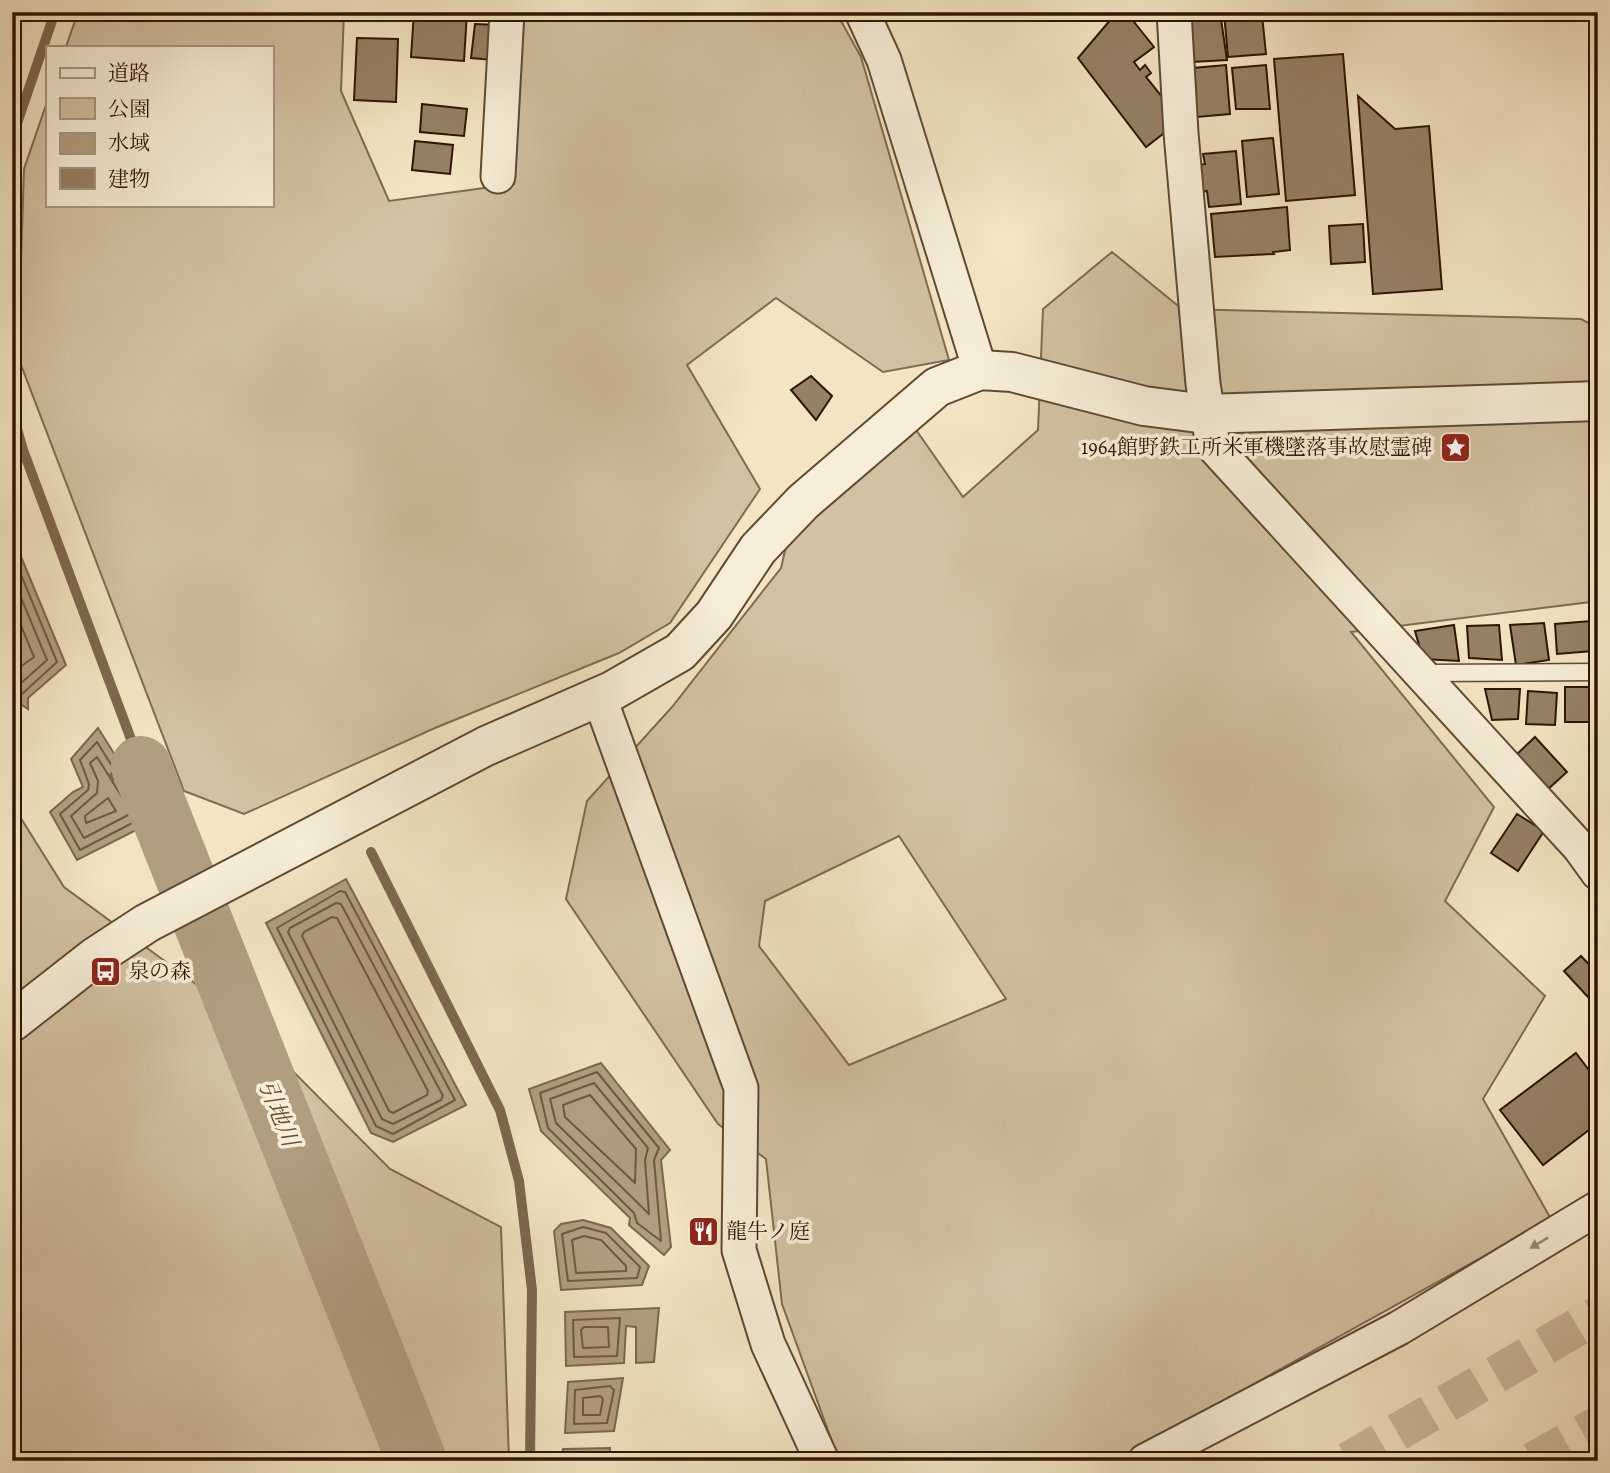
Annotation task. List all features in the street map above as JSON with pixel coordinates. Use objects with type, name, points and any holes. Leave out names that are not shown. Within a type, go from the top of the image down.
[{"type":"street","points":[[498,176],[507,12]]},
{"type":"street","points":[[862,12],[884,60],[981,370]]},
{"type":"street","points":[[1174,12],[1181,133],[1206,414],[1213,446],[1592,856]]},
{"type":"street","points":[[12,1022],[95,957],[169,912],[486,746],[599,696],[680,652],[714,615],[758,549],[803,502],[937,387],[981,370],[1012,372],[1144,406],[1206,414],[1598,401]]},
{"type":"street","points":[[599,696],[741,1088],[739,1250],[768,1344],[822,1461]]},
{"type":"street","points":[[1145,1461],[1399,1328],[1598,1208]]},
{"type":"street","points":[[1190,1461],[1292,1402],[1317,1370]]},
{"type":"lane","points":[[1420,673],[1598,672]]},
{"type":"green space","points":[[78,12],[344,12],[341,91],[389,201],[514,184],[515,18],[533,12],[836,12],[861,57],[949,360],[883,372],[776,298],[687,365],[760,489],[670,623],[619,653],[435,728],[244,814],[184,791],[18,357],[24,169],[46,105],[46,206],[273,206],[273,46],[66,46]]},
{"type":"green space","points":[[1112,252],[1182,309],[1581,319],[1598,328],[1598,601],[1351,632],[1494,807],[1445,901],[1545,996],[1483,1099],[1551,1219],[1115,1461],[833,1461],[837,1455],[782,1304],[766,1159],[718,1124],[566,899],[587,801],[672,707],[781,568],[788,538],[914,427],[963,497],[1038,430],[1043,309]],"holes":[[[899,836],[1006,999],[849,1065],[759,946],[765,901]]]},
{"type":"green space","points":[[12,804],[64,887],[234,1012],[390,1169],[501,1227],[509,1461],[12,1461]]},
{"type":"water","points":[[12,535],[66,665],[28,698],[28,709],[12,698]]},
{"type":"water","points":[[98,728],[156,820],[77,860],[50,812],[83,787],[71,759]]},
{"type":"water","points":[[346,879],[466,1105],[393,1142],[371,1133],[266,923]]},
{"type":"water","points":[[601,1063],[670,1150],[661,1160],[671,1247],[664,1255],[629,1225],[630,1218],[541,1131],[529,1089]]},
{"type":"water","points":[[583,1220],[611,1228],[649,1266],[642,1285],[561,1290],[554,1231],[561,1224]]},
{"type":"water","points":[[659,1308],[654,1362],[636,1363],[636,1327],[626,1326],[624,1363],[566,1366],[565,1312]]},
{"type":"water","points":[[623,1378],[614,1431],[565,1433],[568,1382]]},
{"type":"water","points":[[610,1448],[610,1461],[560,1461],[563,1449]]},
{"type":"building","points":[[414,12],[467,12],[464,61],[411,57]]},
{"type":"building","points":[[1117,12],[1126,12],[1154,47],[1134,62],[1140,70],[1145,65],[1151,73],[1146,77],[1167,103],[1168,130],[1146,147],[1078,58]]},
{"type":"building","points":[[1188,12],[1220,12],[1227,60],[1192,62]]},
{"type":"building","points":[[1247,12],[1248,16],[1262,15],[1266,54],[1228,57],[1224,13]]},
{"type":"building","points":[[475,24],[496,25],[493,60],[471,58]]},
{"type":"building","points":[[357,38],[398,39],[396,102],[354,100]]},
{"type":"building","points":[[1343,54],[1355,195],[1286,201],[1274,59]]},
{"type":"building","points":[[1226,65],[1230,114],[1197,117],[1193,68]]},
{"type":"building","points":[[1266,65],[1270,109],[1236,109],[1232,68]]},
{"type":"building","points":[[1358,96],[1395,129],[1429,126],[1442,289],[1373,294]]},
{"type":"building","points":[[422,104],[467,109],[464,136],[420,132]]},
{"type":"building","points":[[1273,138],[1279,194],[1247,197],[1242,141]]},
{"type":"building","points":[[415,141],[453,145],[450,174],[412,170]]},
{"type":"building","points":[[1236,151],[1241,204],[1209,207],[1207,191],[1202,192],[1199,165],[1205,164],[1203,154]]},
{"type":"building","points":[[1287,207],[1290,250],[1273,252],[1274,254],[1215,257],[1211,214]]},
{"type":"building","points":[[1363,224],[1365,262],[1331,264],[1329,226]]},
{"type":"building","points":[[811,376],[832,396],[816,420],[791,390]]},
{"type":"building","points":[[1591,621],[1593,651],[1557,654],[1555,624]]},
{"type":"building","points":[[1544,623],[1549,660],[1516,665],[1510,625]]},
{"type":"building","points":[[1454,625],[1459,661],[1423,659],[1415,631]]},
{"type":"building","points":[[1499,625],[1502,660],[1469,658],[1467,626]]},
{"type":"building","points":[[1565,687],[1598,687],[1598,722],[1565,722]]},
{"type":"building","points":[[1485,689],[1520,689],[1518,719],[1492,720]]},
{"type":"building","points":[[1528,691],[1557,693],[1555,725],[1526,724]]},
{"type":"building","points":[[1535,737],[1567,772],[1547,790],[1515,756]]},
{"type":"building","points":[[1517,814],[1544,831],[1518,871],[1491,853]]},
{"type":"building","points":[[1581,956],[1598,974],[1598,1008],[1564,971]]},
{"type":"building","points":[[1576,1053],[1598,1082],[1598,1123],[1543,1165],[1500,1110]]},
{"type":"waterway","points":[[12,138],[55,12]]},
{"type":"waterway","points":[[12,412],[23,450],[141,766],[114,776]]},
{"type":"waterway","name":"引地川","points":[[141,766],[417,1461]]},
{"type":"waterway","points":[[371,852],[500,1110],[519,1181],[532,1290],[530,1461]]},
{"type":"tunnel","points":[[1348,1461],[1598,1315]]},
{"type":"tunnel","points":[[1533,1461],[1598,1425]]},
{"type":"place","name":"1964館野鉄工所米軍機墜落事故慰霊碑","points":[[1455,447]]},
{"type":"place","name":"泉の森","points":[[105,971]]},
{"type":"place","name":"龍牛ノ庭","points":[[703,1231]]}]
